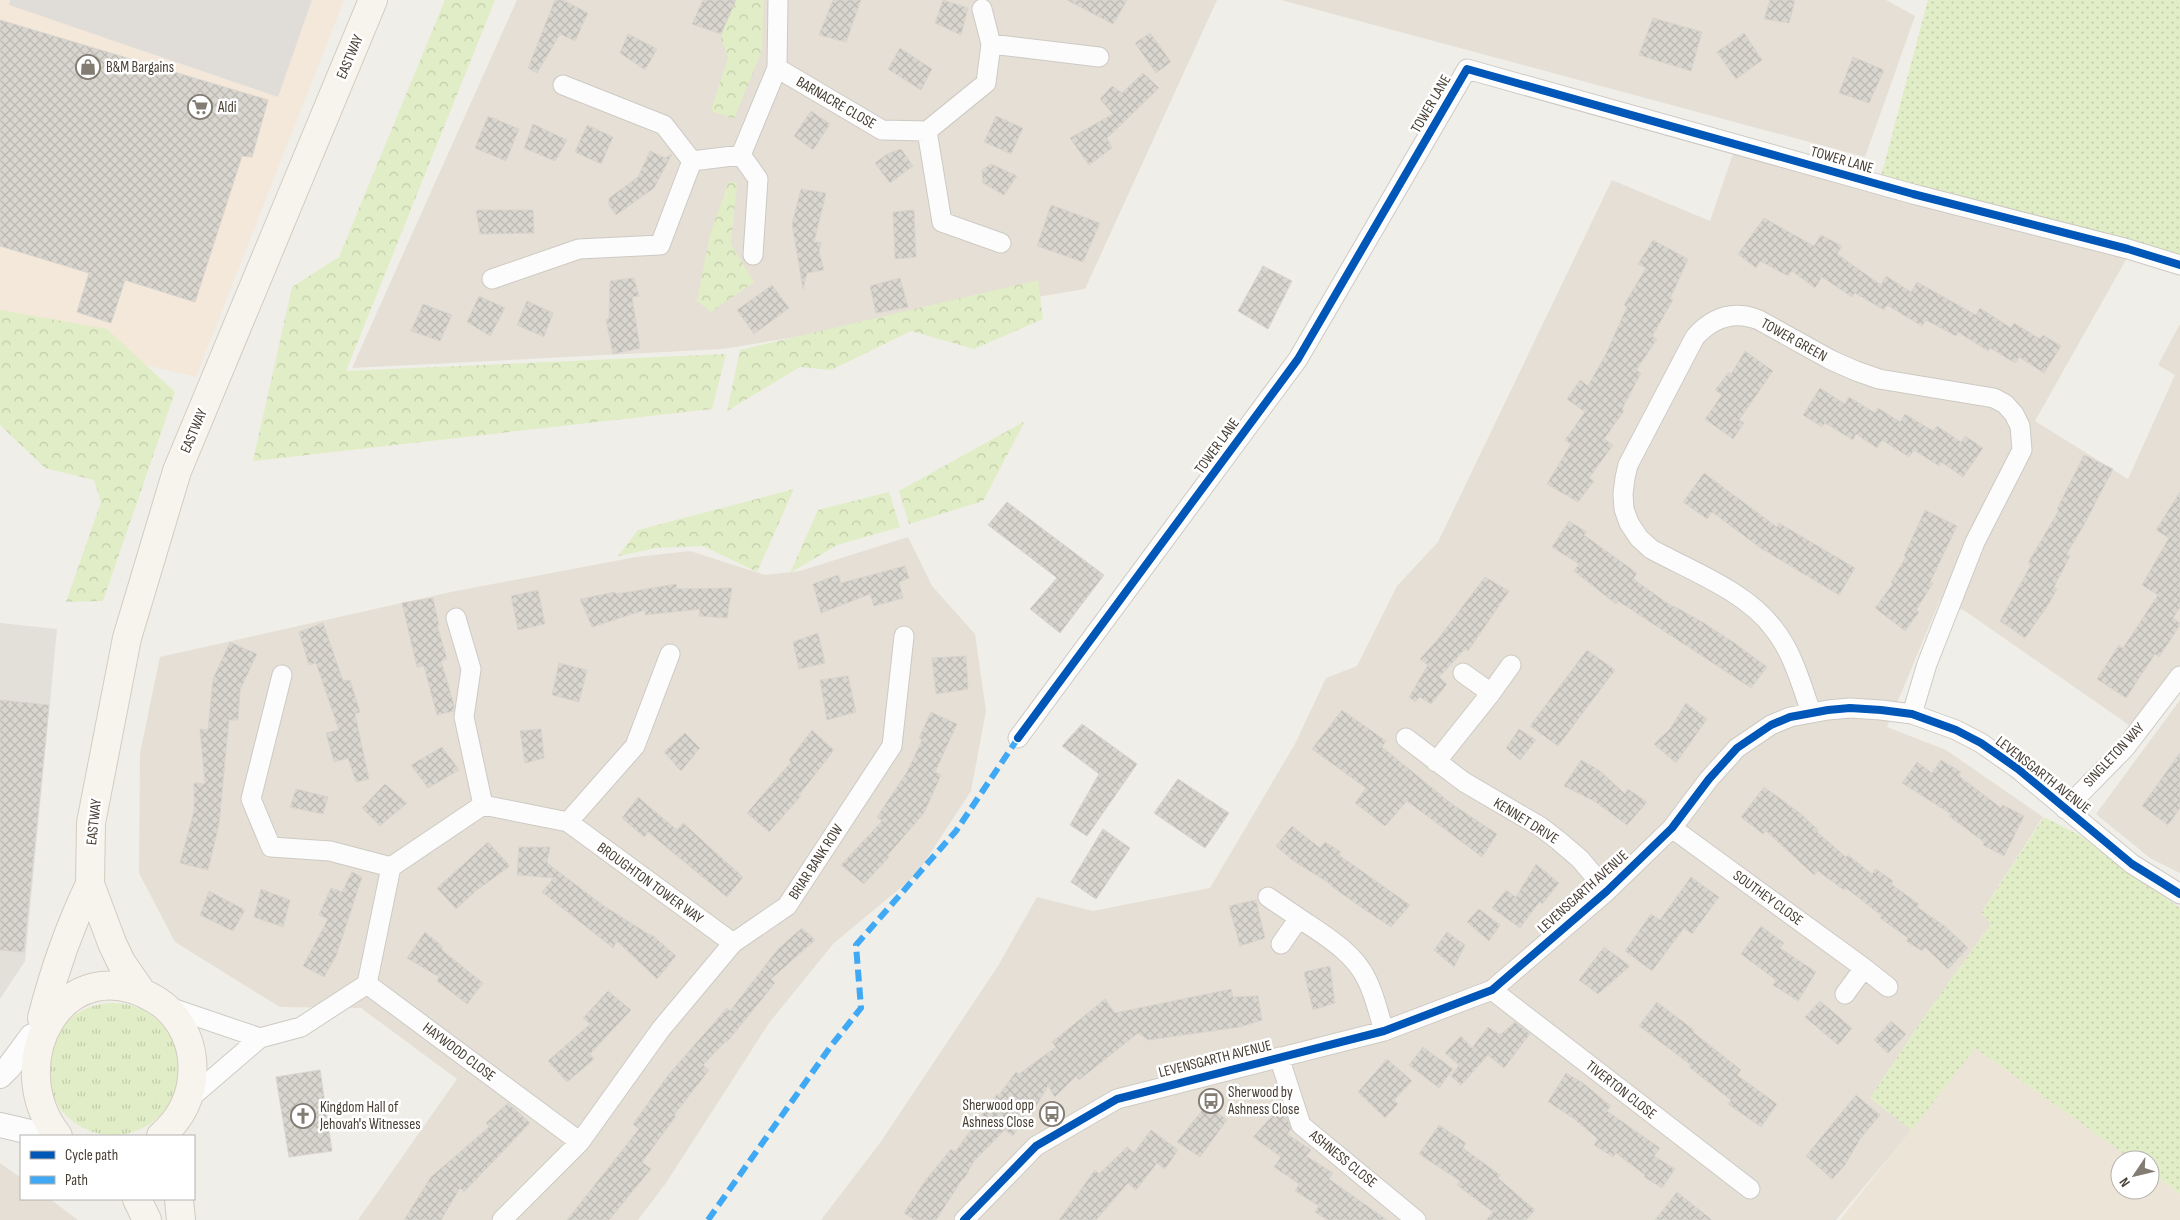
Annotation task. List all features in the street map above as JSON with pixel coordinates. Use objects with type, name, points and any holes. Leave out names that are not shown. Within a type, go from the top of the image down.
[{"type":"main road","name":"EASTWAY","points":[[141,991],[115,950],[90,884],[91,823],[127,638],[177,471],[374,0]]},
{"type":"main road","name":"EASTWAY","points":[[57,1135],[44,1124],[32,1104],[25,1082],[26,1058],[71,923],[90,884]]},
{"type":"main road","points":[[37,1027],[62,999],[87,988],[114,985],[141,991],[164,1005],[181,1025],[191,1049],[194,1074],[185,1115],[162,1135]]},
{"type":"main road","points":[[137,1200],[147,1220]]},
{"type":"main road","points":[[179,1200],[181,1220]]},
{"type":"street","points":[[741,156],[777,68],[778,0]]},
{"type":"street","points":[[982,9],[991,44],[986,83],[927,132],[942,222],[1001,243]]},
{"type":"street","points":[[991,44],[1100,57]]},
{"type":"street","name":"BARNACRE CLOSE","points":[[777,68],[882,130],[927,132]]},
{"type":"street","name":"TOWER LANE","points":[[1018,738],[1298,359],[1467,69],[1913,194],[2128,249],[2180,265]]},
{"type":"street","points":[[564,85],[664,125],[692,161]]},
{"type":"street","points":[[692,161],[741,156]]},
{"type":"street","points":[[741,156],[758,179],[753,255]]},
{"type":"street","points":[[492,279],[579,249],[660,245],[692,161]]},
{"type":"street","name":"TOWER GREEN","points":[[1811,712],[1794,664],[1774,629],[1744,598],[1650,549],[1639,538],[1624,509],[1623,494],[1628,465],[1695,337],[1703,328],[1725,316],[1742,315],[1759,320],[1831,360],[1880,379],[1994,398],[2005,404],[2014,414],[2020,426],[2022,450],[1975,542],[1927,664],[1912,714]]},
{"type":"street","points":[[185,1115],[260,1038],[301,1027],[367,984],[391,867],[483,805],[464,717],[472,669],[456,618]]},
{"type":"street","name":"BRIAR BANK ROW","points":[[502,1220],[580,1142],[661,1029],[733,944],[787,906],[892,746],[904,636]]},
{"type":"street","points":[[568,822],[635,746],[670,654]]},
{"type":"street","points":[[1436,762],[1511,665]]},
{"type":"street","points":[[1463,673],[1491,693]]},
{"type":"street","points":[[282,675],[251,799],[271,847],[330,851],[391,867]]},
{"type":"street","name":"SINGLETON WAY","points":[[2065,809],[2125,748],[2180,676]]},
{"type":"street","name":"LEVENSGARTH AVENUE","points":[[964,1220],[1036,1146],[1117,1099],[1384,1031],[1492,990],[1606,891],[1672,828],[1709,779],[1737,748],[1771,725],[1811,712],[1850,708],[1912,714],[1956,730],[1981,743],[2018,769],[2132,864],[2180,894]]},
{"type":"street","name":"KENNET DRIVE","points":[[1406,738],[1464,782],[1541,827],[1580,859],[1606,891]]},
{"type":"street","name":"BROUGHTON TOWER WAY","points":[[483,805],[568,822],[733,944]]},
{"type":"street","name":"SOUTHEY CLOSE","points":[[1672,828],[1888,987]]},
{"type":"street","points":[[1268,897],[1338,945],[1360,969],[1367,980],[1384,1031]]},
{"type":"street","points":[[1281,944],[1299,918]]},
{"type":"street","points":[[1845,994],[1864,968]]},
{"type":"street","name":"HAYWOOD CLOSE","points":[[367,984],[580,1142]]},
{"type":"street","name":"TIVERTON CLOSE","points":[[1492,990],[1750,1190]]},
{"type":"street","points":[[164,1005],[260,1038]]},
{"type":"street","points":[[0,1076],[9,1067],[37,1027]]},
{"type":"street","name":"ASHNESS CLOSE","points":[[1278,1057],[1301,1125],[1416,1220]]},
{"type":"street","points":[[0,1125],[43,1135]]},
{"type":"shaded area","points":[[0,0],[344,0],[196,377],[0,331]]},
{"type":"shaded area","points":[[10,0],[312,0],[278,97],[9,5]]},
{"type":"shaded area","points":[[517,0],[1217,0],[1085,289],[723,349],[352,368]]},
{"type":"shaded area","points":[[1281,0],[1886,0],[1915,16],[1865,157]]},
{"type":"shaded area","points":[[1734,151],[2128,256],[2035,421],[2128,479],[2175,375],[2158,365],[2180,324],[2180,667],[2177,673],[2129,725],[1965,611],[1940,600],[1887,727],[1946,750],[2043,817],[1981,913],[1991,924],[1924,1017],[1870,1098],[1912,1130],[1836,1220],[821,1220],[880,1143],[998,966],[1037,897],[1093,911],[1210,888],[1295,744],[1326,678],[1357,666],[1397,586],[1438,542],[1612,180],[1710,221]]},
{"type":"shaded area","points":[[908,537],[932,586],[975,634],[986,711],[971,791],[916,875],[834,943],[769,1023],[666,1183],[638,1220],[358,1220],[457,1079],[361,1008],[280,1007],[175,942],[139,873],[140,753],[160,657],[451,592],[636,557],[690,551],[765,575],[800,571]]},
{"type":"shaded area","points":[[0,623],[57,629],[25,961],[0,999]]},
{"type":"shaded area","points":[[2180,700],[2180,873],[2150,858],[2096,814]]},
{"type":"shaded area","points":[[1975,1048],[2120,1150],[2110,1150],[2110,1200],[2160,1200],[2160,1179],[2180,1193],[2180,1220],[1840,1220]]},
{"type":"shaded area","points":[[0,1163],[20,1177],[20,1200],[51,1200],[78,1220],[0,1220]]},
{"type":"green space","points":[[445,0],[495,0],[346,371],[726,354],[712,409],[253,461],[292,287],[339,257]]},
{"type":"green space","points":[[731,0],[764,0],[762,50],[734,119],[711,111],[728,57],[721,38]]},
{"type":"green space","points":[[1928,0],[2180,0],[2180,259],[1880,180]]},
{"type":"green space","points":[[729,181],[737,183],[731,244],[754,282],[711,312],[697,301],[710,234]]},
{"type":"green space","points":[[1038,280],[1043,319],[974,349],[911,331],[831,370],[800,367],[727,411],[740,350]]},
{"type":"green space","points":[[0,310],[107,329],[175,392],[103,601],[66,602],[101,502],[94,480],[45,468],[0,425]]},
{"type":"green space","points":[[1025,421],[983,501],[909,524],[899,491]]},
{"type":"green space","points":[[794,489],[757,572],[703,546],[656,548],[618,556],[638,530]]},
{"type":"green space","points":[[889,492],[900,527],[837,545],[790,573],[818,510]]},
{"type":"green space","points":[[2044,817],[2079,835],[2180,908],[2180,1193],[2160,1179],[2160,1150],[2119,1150],[1975,1048],[1912,1130],[1870,1098],[1924,1017],[1991,924],[1981,913]]},
{"type":"green space","points":[[113,1003],[138,1008],[149,1014],[159,1023],[168,1033],[174,1044],[179,1069],[174,1094],[168,1105],[159,1115],[149,1124],[138,1130],[113,1135],[88,1130],[77,1124],[67,1115],[58,1105],[52,1094],[47,1069],[52,1044],[58,1033],[67,1023],[77,1014],[88,1008]]},
{"type":"building","points":[[555,0],[563,0],[588,13],[575,41],[560,34],[537,73],[528,68]]},
{"type":"building","points":[[703,0],[736,0],[721,34],[692,24]]},
{"type":"building","points":[[833,0],[861,0],[846,42],[819,35]]},
{"type":"building","points":[[943,0],[968,8],[961,35],[935,23]]},
{"type":"building","points":[[1067,0],[1127,0],[1113,24]]},
{"type":"building","points":[[1770,0],[1795,0],[1789,23],[1764,19]]},
{"type":"building","points":[[1653,18],[1702,32],[1691,71],[1639,55]]},
{"type":"building","points":[[0,20],[268,100],[252,157],[242,156],[195,302],[125,280],[111,323],[77,312],[89,273],[0,246]]},
{"type":"building","points":[[1150,33],[1171,62],[1156,73],[1135,43]]},
{"type":"building","points":[[1744,33],[1762,60],[1736,79],[1717,52]]},
{"type":"building","points":[[628,34],[657,49],[645,70],[620,53]]},
{"type":"building","points":[[900,48],[932,69],[921,90],[888,69]]},
{"type":"building","points":[[1853,57],[1884,70],[1869,103],[1839,93]]},
{"type":"building","points":[[1143,73],[1159,88],[1107,138],[1112,148],[1089,165],[1070,138],[1113,114],[1100,99],[1112,86],[1122,93]]},
{"type":"building","points":[[811,111],[830,124],[813,150],[794,136]]},
{"type":"building","points":[[488,116],[519,129],[506,161],[475,148]]},
{"type":"building","points":[[996,116],[1023,128],[1011,154],[984,142]]},
{"type":"building","points":[[533,124],[567,140],[555,161],[524,148]]},
{"type":"building","points":[[587,125],[613,137],[601,164],[575,152]]},
{"type":"building","points":[[901,149],[913,166],[890,183],[875,163],[887,154]]},
{"type":"building","points":[[650,151],[665,158],[672,154],[654,188],[616,215],[609,205],[609,198],[638,177]]},
{"type":"building","points":[[991,164],[1017,176],[1004,195],[983,183],[982,170]]},
{"type":"building","points":[[801,189],[826,193],[814,242],[821,242],[819,252],[824,270],[807,273],[803,289],[792,224]]},
{"type":"building","points":[[1051,205],[1100,223],[1083,262],[1037,246]]},
{"type":"building","points":[[476,210],[533,210],[534,233],[480,234]]},
{"type":"building","points":[[914,210],[916,257],[895,259],[893,212]]},
{"type":"building","points":[[1764,218],[1814,246],[1821,235],[1842,246],[1837,254],[1881,285],[1886,276],[1911,292],[1917,282],[1976,315],[1980,308],[2011,328],[2014,323],[2040,339],[2043,335],[2061,346],[2044,373],[2019,357],[2015,363],[1990,348],[1988,351],[1958,332],[1956,336],[1926,320],[1922,326],[1887,305],[1884,310],[1855,293],[1852,297],[1822,277],[1815,288],[1792,271],[1788,276],[1760,261],[1756,268],[1738,254]]},
{"type":"building","points":[[1653,240],[1688,259],[1670,299],[1673,300],[1652,336],[1657,339],[1636,370],[1641,373],[1622,409],[1624,411],[1604,439],[1613,445],[1589,478],[1594,481],[1578,502],[1547,484],[1571,444],[1565,440],[1585,412],[1567,399],[1580,380],[1588,386],[1606,354],[1627,307],[1624,305],[1646,268],[1638,264]]},
{"type":"building","points":[[1263,266],[1292,281],[1268,329],[1238,311]]},
{"type":"building","points":[[634,278],[639,296],[632,297],[640,348],[613,354],[606,319],[609,319],[610,281]]},
{"type":"building","points":[[900,278],[908,307],[876,313],[870,286]]},
{"type":"building","points":[[772,285],[789,308],[754,334],[737,310]]},
{"type":"building","points":[[479,296],[505,308],[490,336],[467,322]]},
{"type":"building","points":[[527,301],[553,313],[544,337],[517,325]]},
{"type":"building","points":[[423,304],[452,315],[440,341],[411,331]]},
{"type":"building","points":[[1745,351],[1773,371],[1739,420],[1744,423],[1733,439],[1705,419],[1722,395],[1715,390],[1729,372],[1731,374]]},
{"type":"building","points":[[1820,388],[1845,404],[1849,397],[1875,413],[1878,408],[1900,422],[1905,414],[1933,431],[1937,426],[1961,442],[1965,436],[1983,448],[1963,477],[1941,462],[1939,466],[1914,450],[1909,457],[1882,440],[1877,448],[1856,434],[1853,440],[1825,423],[1822,427],[1803,415]]},
{"type":"building","points":[[2084,455],[2113,469],[2066,555],[2070,556],[2054,587],[2057,589],[2025,638],[2000,621],[2031,565],[2028,563],[2059,510],[2057,509]]},
{"type":"building","points":[[1704,473],[1777,527],[1779,523],[1855,568],[1839,595],[1762,549],[1712,512],[1707,519],[1683,502]]},
{"type":"building","points":[[2180,492],[2180,607],[2173,618],[2180,625],[2159,657],[2155,654],[2126,698],[2097,679],[2119,645],[2123,648],[2158,595],[2142,585],[2169,538],[2156,530]]},
{"type":"building","points":[[1007,502],[1104,575],[1060,633],[1030,609],[1057,578],[988,525]]},
{"type":"building","points":[[1925,510],[1957,526],[1930,582],[1933,583],[1916,610],[1919,612],[1905,631],[1875,608],[1893,584],[1891,582],[1906,557],[1904,556]]},
{"type":"building","points":[[1569,521],[1587,532],[1584,535],[1637,573],[1633,579],[1673,607],[1704,623],[1736,644],[1767,667],[1751,688],[1618,601],[1616,604],[1574,571],[1579,564],[1552,547]]},
{"type":"building","points":[[905,566],[909,578],[899,582],[903,598],[874,606],[870,594],[821,613],[813,584],[838,575],[841,583]]},
{"type":"building","points":[[1485,577],[1509,591],[1468,651],[1465,649],[1439,677],[1447,684],[1431,704],[1420,697],[1415,702],[1409,697],[1428,665],[1420,659],[1438,639]]},
{"type":"building","points":[[676,584],[677,589],[732,588],[727,618],[699,616],[700,609],[645,615],[645,610],[592,627],[580,599],[615,592],[616,594]]},
{"type":"building","points":[[538,590],[545,624],[518,630],[511,596]]},
{"type":"building","points":[[433,598],[439,625],[437,625],[447,659],[441,661],[454,705],[454,711],[437,715],[424,666],[417,667],[402,603]]},
{"type":"building","points":[[323,623],[343,681],[350,680],[360,712],[355,714],[369,779],[356,782],[348,758],[334,762],[326,733],[339,730],[316,663],[309,665],[299,632]]},
{"type":"building","points":[[818,633],[825,663],[799,669],[793,642]]},
{"type":"building","points":[[230,642],[257,654],[240,690],[238,720],[229,720],[219,824],[208,870],[180,863],[194,811],[194,783],[205,784],[200,729],[208,730],[213,679]]},
{"type":"building","points":[[1587,650],[1615,670],[1558,746],[1530,726]]},
{"type":"building","points":[[966,656],[968,689],[936,694],[932,658]]},
{"type":"building","points":[[559,663],[587,670],[579,702],[552,695]]},
{"type":"building","points":[[848,676],[856,712],[827,720],[820,680]]},
{"type":"building","points":[[0,700],[49,705],[24,952],[0,950]]},
{"type":"building","points":[[1686,703],[1707,719],[1676,763],[1654,744],[1670,729]]},
{"type":"building","points":[[1342,710],[1386,741],[1382,747],[1452,804],[1497,834],[1482,857],[1407,801],[1385,826],[1355,803],[1366,788],[1312,749]]},
{"type":"building","points":[[931,712],[957,724],[935,772],[941,775],[924,813],[887,856],[889,857],[864,884],[841,865],[882,821],[877,817],[907,772],[922,740],[919,738]]},
{"type":"building","points":[[1082,724],[1137,764],[1087,836],[1070,825],[1099,774],[1062,746]]},
{"type":"building","points":[[541,729],[544,758],[525,763],[520,731]]},
{"type":"building","points":[[1519,729],[1536,740],[1520,760],[1506,748]]},
{"type":"building","points":[[812,730],[834,750],[799,795],[801,796],[769,832],[747,813],[791,762],[789,760]]},
{"type":"building","points":[[685,733],[700,748],[681,771],[664,752]]},
{"type":"building","points":[[442,747],[459,770],[428,788],[411,765]]},
{"type":"building","points":[[2180,753],[2180,808],[2168,825],[2142,806]]},
{"type":"building","points":[[1581,760],[1599,770],[1625,794],[1628,789],[1647,802],[1627,825],[1594,801],[1564,786]]},
{"type":"building","points":[[1941,760],[1961,772],[1959,776],[2001,808],[2003,805],[2024,816],[2004,856],[1983,845],[1984,842],[1949,816],[1951,814],[1902,783],[1917,762],[1932,773]]},
{"type":"building","points":[[1178,779],[1229,813],[1205,848],[1154,813]]},
{"type":"building","points":[[385,784],[407,803],[380,826],[362,808]]},
{"type":"building","points":[[1764,787],[1800,813],[1818,830],[1817,832],[1846,857],[1848,855],[1872,874],[1876,869],[1893,881],[1891,884],[1919,904],[1917,907],[1946,927],[1968,948],[1948,969],[1925,947],[1922,951],[1906,941],[1908,938],[1880,918],[1882,916],[1846,888],[1844,890],[1818,871],[1814,875],[1766,831],[1763,834],[1741,817]]},
{"type":"building","points":[[296,789],[328,797],[323,814],[290,807]]},
{"type":"building","points":[[638,797],[677,830],[683,823],[743,877],[727,897],[648,832],[644,837],[622,818]]},
{"type":"building","points":[[1292,826],[1320,848],[1325,842],[1341,852],[1339,855],[1410,905],[1391,927],[1365,910],[1332,885],[1292,860],[1276,846]]},
{"type":"building","points":[[1103,829],[1130,848],[1096,899],[1071,882]]},
{"type":"building","points":[[488,842],[510,866],[477,890],[456,909],[437,888]]},
{"type":"building","points":[[519,847],[550,847],[547,863],[604,906],[651,934],[676,956],[657,979],[617,941],[613,948],[542,892],[554,878],[517,875]]},
{"type":"building","points":[[1536,864],[1559,883],[1542,904],[1540,901],[1520,928],[1492,908],[1506,890],[1516,897]]},
{"type":"building","points":[[352,872],[362,877],[336,956],[324,977],[303,966],[328,919],[319,915],[331,888],[342,892]]},
{"type":"building","points":[[1691,877],[1719,897],[1692,934],[1684,928],[1652,971],[1625,951],[1651,914],[1660,920]]},
{"type":"building","points":[[261,889],[290,900],[283,927],[254,917]]},
{"type":"building","points":[[209,891],[245,910],[233,931],[200,915]]},
{"type":"building","points":[[1256,900],[1265,938],[1240,946],[1229,906]]},
{"type":"building","points":[[1479,909],[1500,925],[1489,941],[1467,922]]},
{"type":"building","points":[[1761,926],[1784,943],[1780,948],[1816,972],[1798,1001],[1773,985],[1776,980],[1741,954]]},
{"type":"building","points":[[802,928],[815,940],[771,979],[775,983],[727,1042],[703,1065],[709,1070],[674,1115],[676,1116],[642,1162],[651,1169],[609,1220],[567,1220],[639,1129],[633,1124],[669,1074],[727,1008],[730,1011],[778,949]]},
{"type":"building","points":[[425,932],[442,946],[442,950],[483,983],[467,1004],[437,981],[439,977],[407,958]]},
{"type":"building","points":[[1447,932],[1465,945],[1454,967],[1434,950]]},
{"type":"building","points":[[1604,947],[1630,966],[1598,994],[1579,980]]},
{"type":"building","points":[[1330,966],[1335,1003],[1313,1010],[1304,972]]},
{"type":"building","points":[[1231,989],[1233,997],[1258,996],[1262,1020],[1240,1027],[1148,1040],[1138,1033],[1079,1080],[1076,1076],[1055,1097],[1048,1086],[1032,1113],[1028,1110],[1013,1136],[1005,1130],[974,1161],[936,1220],[915,1220],[904,1213],[925,1181],[951,1149],[955,1152],[997,1094],[999,1095],[1016,1072],[1019,1074],[1056,1047],[1052,1042],[1105,999],[1115,1013]]},
{"type":"building","points":[[608,991],[631,1010],[590,1054],[594,1059],[567,1082],[548,1061],[590,1024],[583,1018]]},
{"type":"building","points":[[1820,1001],[1852,1028],[1838,1045],[1805,1017]]},
{"type":"building","points":[[1657,1002],[1694,1030],[1693,1032],[1741,1070],[1737,1075],[1777,1104],[1761,1127],[1728,1104],[1731,1100],[1689,1067],[1691,1065],[1639,1026]]},
{"type":"building","points":[[1891,1021],[1906,1034],[1888,1053],[1874,1040]]},
{"type":"building","points":[[1515,1022],[1530,1034],[1504,1068],[1488,1055],[1461,1085],[1451,1076],[1459,1065],[1445,1053],[1461,1036],[1472,1048],[1488,1027],[1500,1035]]},
{"type":"building","points":[[1423,1047],[1453,1069],[1439,1088],[1409,1065]]},
{"type":"building","points":[[1387,1059],[1412,1081],[1394,1100],[1398,1104],[1385,1118],[1358,1092]]},
{"type":"building","points":[[320,1070],[332,1151],[289,1157],[276,1077]]},
{"type":"building","points":[[1566,1073],[1583,1083],[1611,1106],[1607,1111],[1660,1148],[1654,1156],[1675,1169],[1662,1188],[1644,1177],[1645,1175],[1616,1153],[1613,1157],[1594,1145],[1598,1139],[1573,1118],[1548,1102]]},
{"type":"building","points":[[1856,1095],[1880,1115],[1860,1139],[1845,1165],[1832,1179],[1806,1156]]},
{"type":"building","points":[[508,1103],[530,1123],[464,1192],[460,1188],[441,1220],[404,1220],[431,1177],[489,1127],[486,1123]]},
{"type":"building","points":[[1207,1104],[1227,1120],[1200,1157],[1177,1142]]},
{"type":"building","points":[[1278,1110],[1286,1116],[1291,1129],[1287,1134],[1311,1150],[1306,1156],[1333,1173],[1329,1179],[1387,1220],[1327,1220],[1315,1212],[1319,1206],[1295,1191],[1299,1184],[1274,1167],[1281,1157],[1253,1137]]},
{"type":"building","points":[[1439,1125],[1466,1143],[1463,1148],[1500,1175],[1498,1178],[1535,1210],[1526,1220],[1486,1220],[1493,1212],[1457,1185],[1460,1181],[1419,1154]]},
{"type":"building","points":[[1151,1130],[1178,1150],[1165,1169],[1157,1163],[1136,1190],[1128,1183],[1096,1220],[1059,1220],[1095,1170],[1099,1174],[1127,1147],[1134,1153]]},
{"type":"building","points":[[1677,1192],[1712,1220],[1655,1220]]},
{"type":"marked path","points":[[708,1220],[831,1046],[861,1008],[856,945],[956,831],[1018,738]]},
{"type":"cycle path","points":[[1018,738],[1298,359],[1467,69],[1913,194],[2128,249],[2180,265]]},
{"type":"cycle path","points":[[964,1220],[1036,1146],[1117,1099],[1384,1031],[1492,990],[1607,891],[1672,828],[1709,779],[1737,748],[1771,725],[1790,717],[1850,708],[1881,710],[1912,714],[1956,730],[1981,743],[2018,769],[2132,864],[2180,894]]},
{"type":"place","name":"B&M Bargains","points":[[88,67]]},
{"type":"place","name":"Aldi","points":[[200,107]]},
{"type":"place","name":"Sherwood by Ashness Close","points":[[1211,1101]]},
{"type":"place","name":"Sherwood opp Ashness Close","points":[[1052,1114]]},
{"type":"place","name":"Kingdom Hall of Jehovah's Witnesses","points":[[303,1116]]}]
